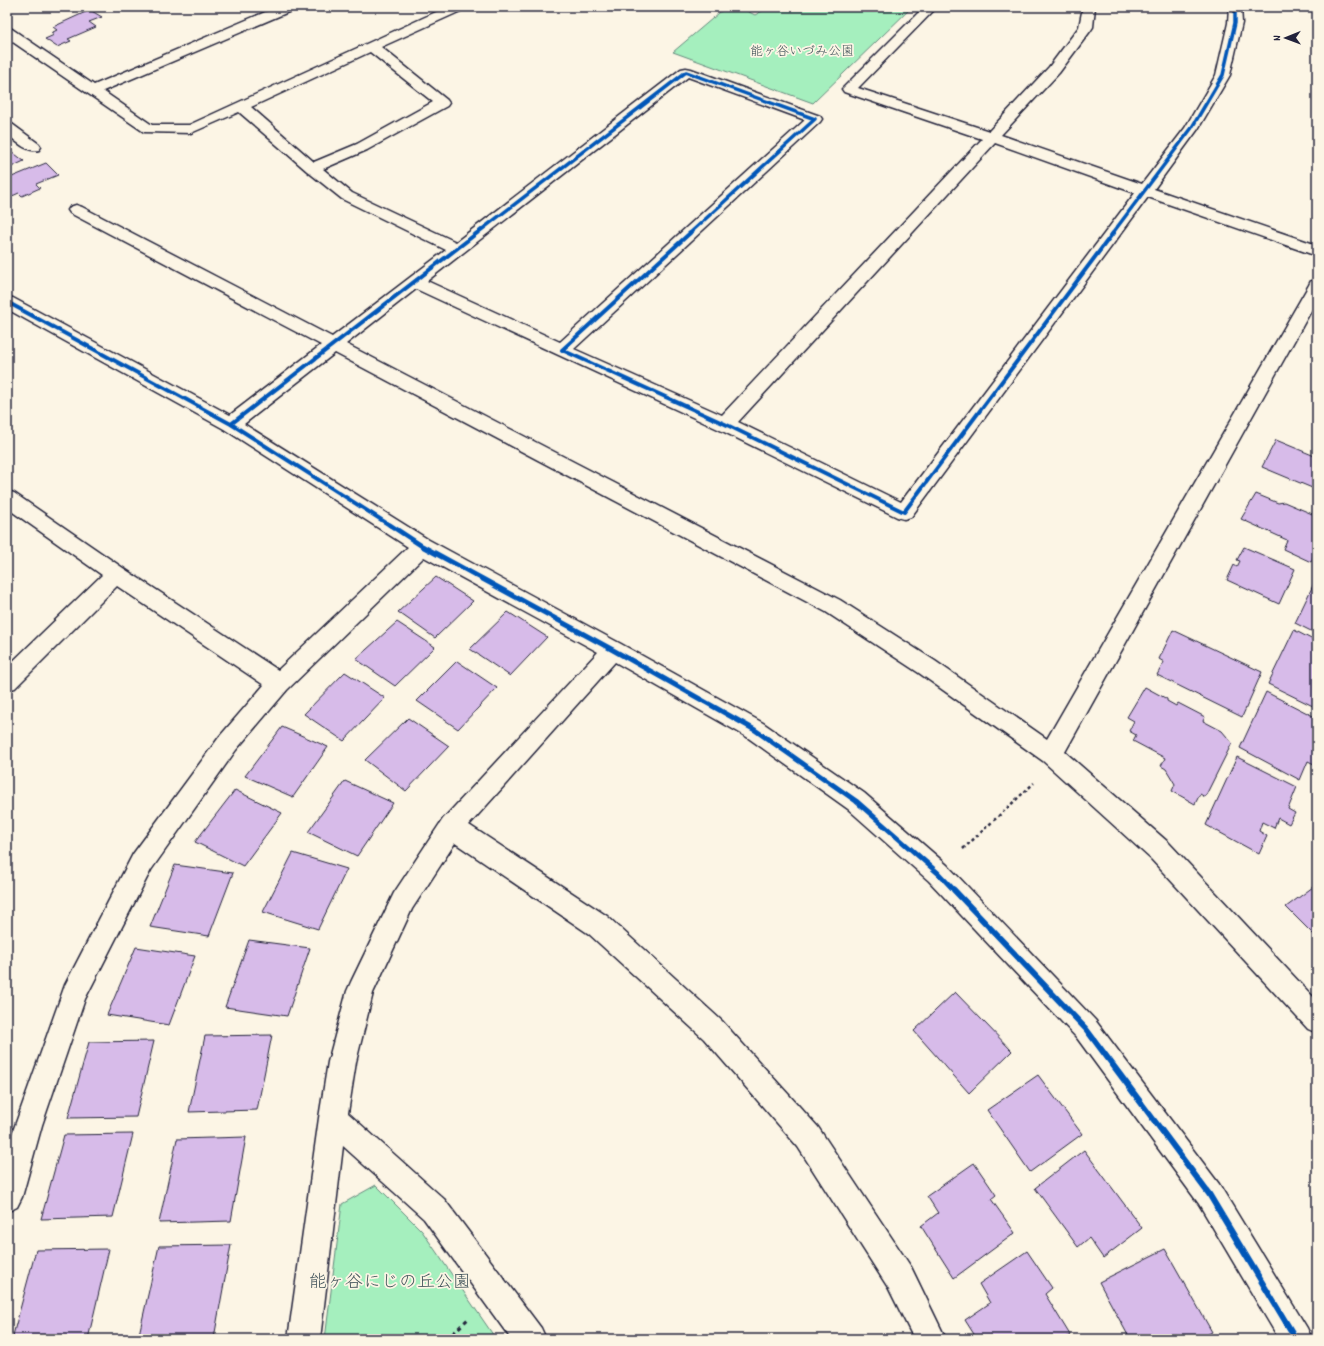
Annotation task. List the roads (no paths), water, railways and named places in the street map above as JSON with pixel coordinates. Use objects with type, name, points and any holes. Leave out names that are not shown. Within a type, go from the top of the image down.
[{"type":"street","points":[[94,90],[288,7]]},
{"type":"street","points":[[7,32],[149,129],[191,129],[458,7]]},
{"type":"street","points":[[931,7],[849,89],[992,137],[1317,251]]},
{"type":"street","points":[[725,424],[1054,70],[1086,27],[1089,7]]},
{"type":"street","points":[[415,282],[725,424],[904,512],[1191,129],[1223,75],[1235,23],[1235,7]]},
{"type":"street","points":[[312,168],[362,147],[442,103],[372,47]]},
{"type":"street","points":[[230,424],[686,72],[815,119],[562,350]]},
{"type":"street","points":[[242,107],[312,168],[348,196],[457,249]]},
{"type":"street","points":[[7,127],[34,147]]},
{"type":"street","points":[[76,210],[833,606],[927,667],[1051,754],[1160,851],[1317,1020]]},
{"type":"street","points":[[1051,754],[1317,284]]},
{"type":"street","points":[[7,302],[230,424],[422,546],[613,650],[755,730],[856,801],[938,873],[1086,1029],[1209,1194],[1296,1339]]},
{"type":"street","points":[[7,498],[116,574],[280,683]]},
{"type":"street","points":[[7,1197],[28,1125],[74,994],[142,862],[228,744],[280,683],[422,546]]},
{"type":"street","points":[[7,681],[116,574]]},
{"type":"street","points":[[304,1339],[333,1118],[342,1062],[360,991],[403,901],[452,827],[613,650]]},
{"type":"street","points":[[452,827],[598,925],[713,1030],[808,1137],[900,1278],[930,1339]]},
{"type":"street","points":[[333,1118],[434,1209],[530,1339]]},
{"type":"park label","name":"能ヶ谷いづみ公園","points":[[802,52]]},
{"type":"park label","name":"能ヶ谷にじの丘公園","points":[[390,1283]]}]
